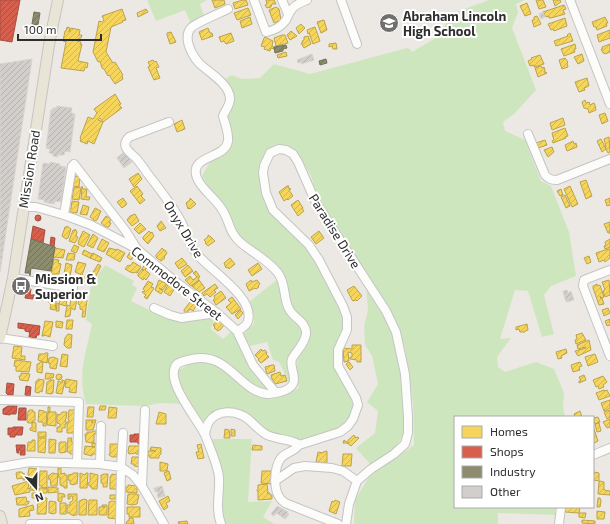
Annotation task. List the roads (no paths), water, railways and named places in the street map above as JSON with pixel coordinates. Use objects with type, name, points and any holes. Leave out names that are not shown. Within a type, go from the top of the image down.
[{"type":"main road","name":"Mission Road","points":[[0,338],[13,278],[50,39],[58,0]]},
{"type":"main road","points":[[0,516],[2,524]]},
{"type":"street","points":[[254,0],[266,32],[280,26],[288,14],[297,5],[307,0]]},
{"type":"street","points":[[282,0],[288,14]]},
{"type":"street","points":[[341,0],[357,44]]},
{"type":"street","points":[[570,0],[610,104]]},
{"type":"street","points":[[220,524],[218,512],[218,471],[205,434],[174,381],[175,369],[177,365],[182,362],[203,358],[218,362],[250,387],[259,391],[267,394],[284,391],[292,386],[294,380],[291,365],[292,359],[305,339],[306,332],[302,321],[290,310],[281,278],[277,272],[234,236],[224,211],[199,182],[195,171],[201,162],[220,152],[226,147],[228,136],[223,116],[229,104],[230,98],[228,91],[224,86],[198,63],[194,57],[187,40],[188,33],[192,26],[228,9]]},
{"type":"street","name":"Onyx Drive","points":[[169,122],[129,137],[126,140],[126,149],[141,164],[174,209],[180,219],[187,238],[197,255],[242,298],[249,315],[248,322],[237,331]]},
{"type":"street","points":[[528,134],[545,175],[549,179],[557,180],[610,159]]},
{"type":"street","name":"Paradise Drive","points":[[338,524],[285,502],[279,498],[275,481],[275,471],[281,457],[296,449],[299,445],[340,432],[348,426],[353,419],[358,405],[356,398],[338,366],[338,350],[347,330],[343,306],[309,245],[273,210],[266,193],[264,166],[270,153],[279,149],[286,150],[292,154],[298,162],[316,203],[386,311],[393,325],[398,341],[407,396],[408,433],[405,444],[394,454],[371,469],[357,481]]},
{"type":"street","points":[[64,215],[72,166],[74,164],[121,224],[137,249]]},
{"type":"street","name":"Commodore Street","points":[[23,206],[36,207],[91,225],[137,249],[176,282],[217,313],[237,331],[253,365],[276,393]]},
{"type":"street","points":[[610,270],[584,280],[583,286],[610,356]]},
{"type":"street","points":[[13,278],[73,288]]},
{"type":"street","points":[[154,308],[181,318],[217,313]]},
{"type":"street","points":[[0,338],[53,346]]},
{"type":"street","points":[[0,400],[79,402],[77,463]]},
{"type":"street","points":[[142,486],[145,410]]},
{"type":"street","points":[[205,434],[208,423],[213,417],[218,414],[232,412],[246,418],[266,434],[276,439],[296,442],[299,445]]},
{"type":"street","points":[[100,464],[101,426]]},
{"type":"street","points":[[120,524],[123,433]]},
{"type":"street","points":[[594,455],[610,448]]},
{"type":"street","points":[[0,467],[30,462],[100,464],[121,467],[133,475],[142,486],[164,524]]},
{"type":"street","points":[[275,481],[294,468],[312,466],[332,468],[343,471],[357,481],[348,504],[346,524]]},
{"type":"street","points":[[559,524],[561,508]]},
{"type":"street","points":[[30,524],[78,524]]},
{"type":"place","name":"Abraham Lincoln High School","points":[[389,23]]},
{"type":"place","name":"Mission & Superior","points":[[21,286]]}]
